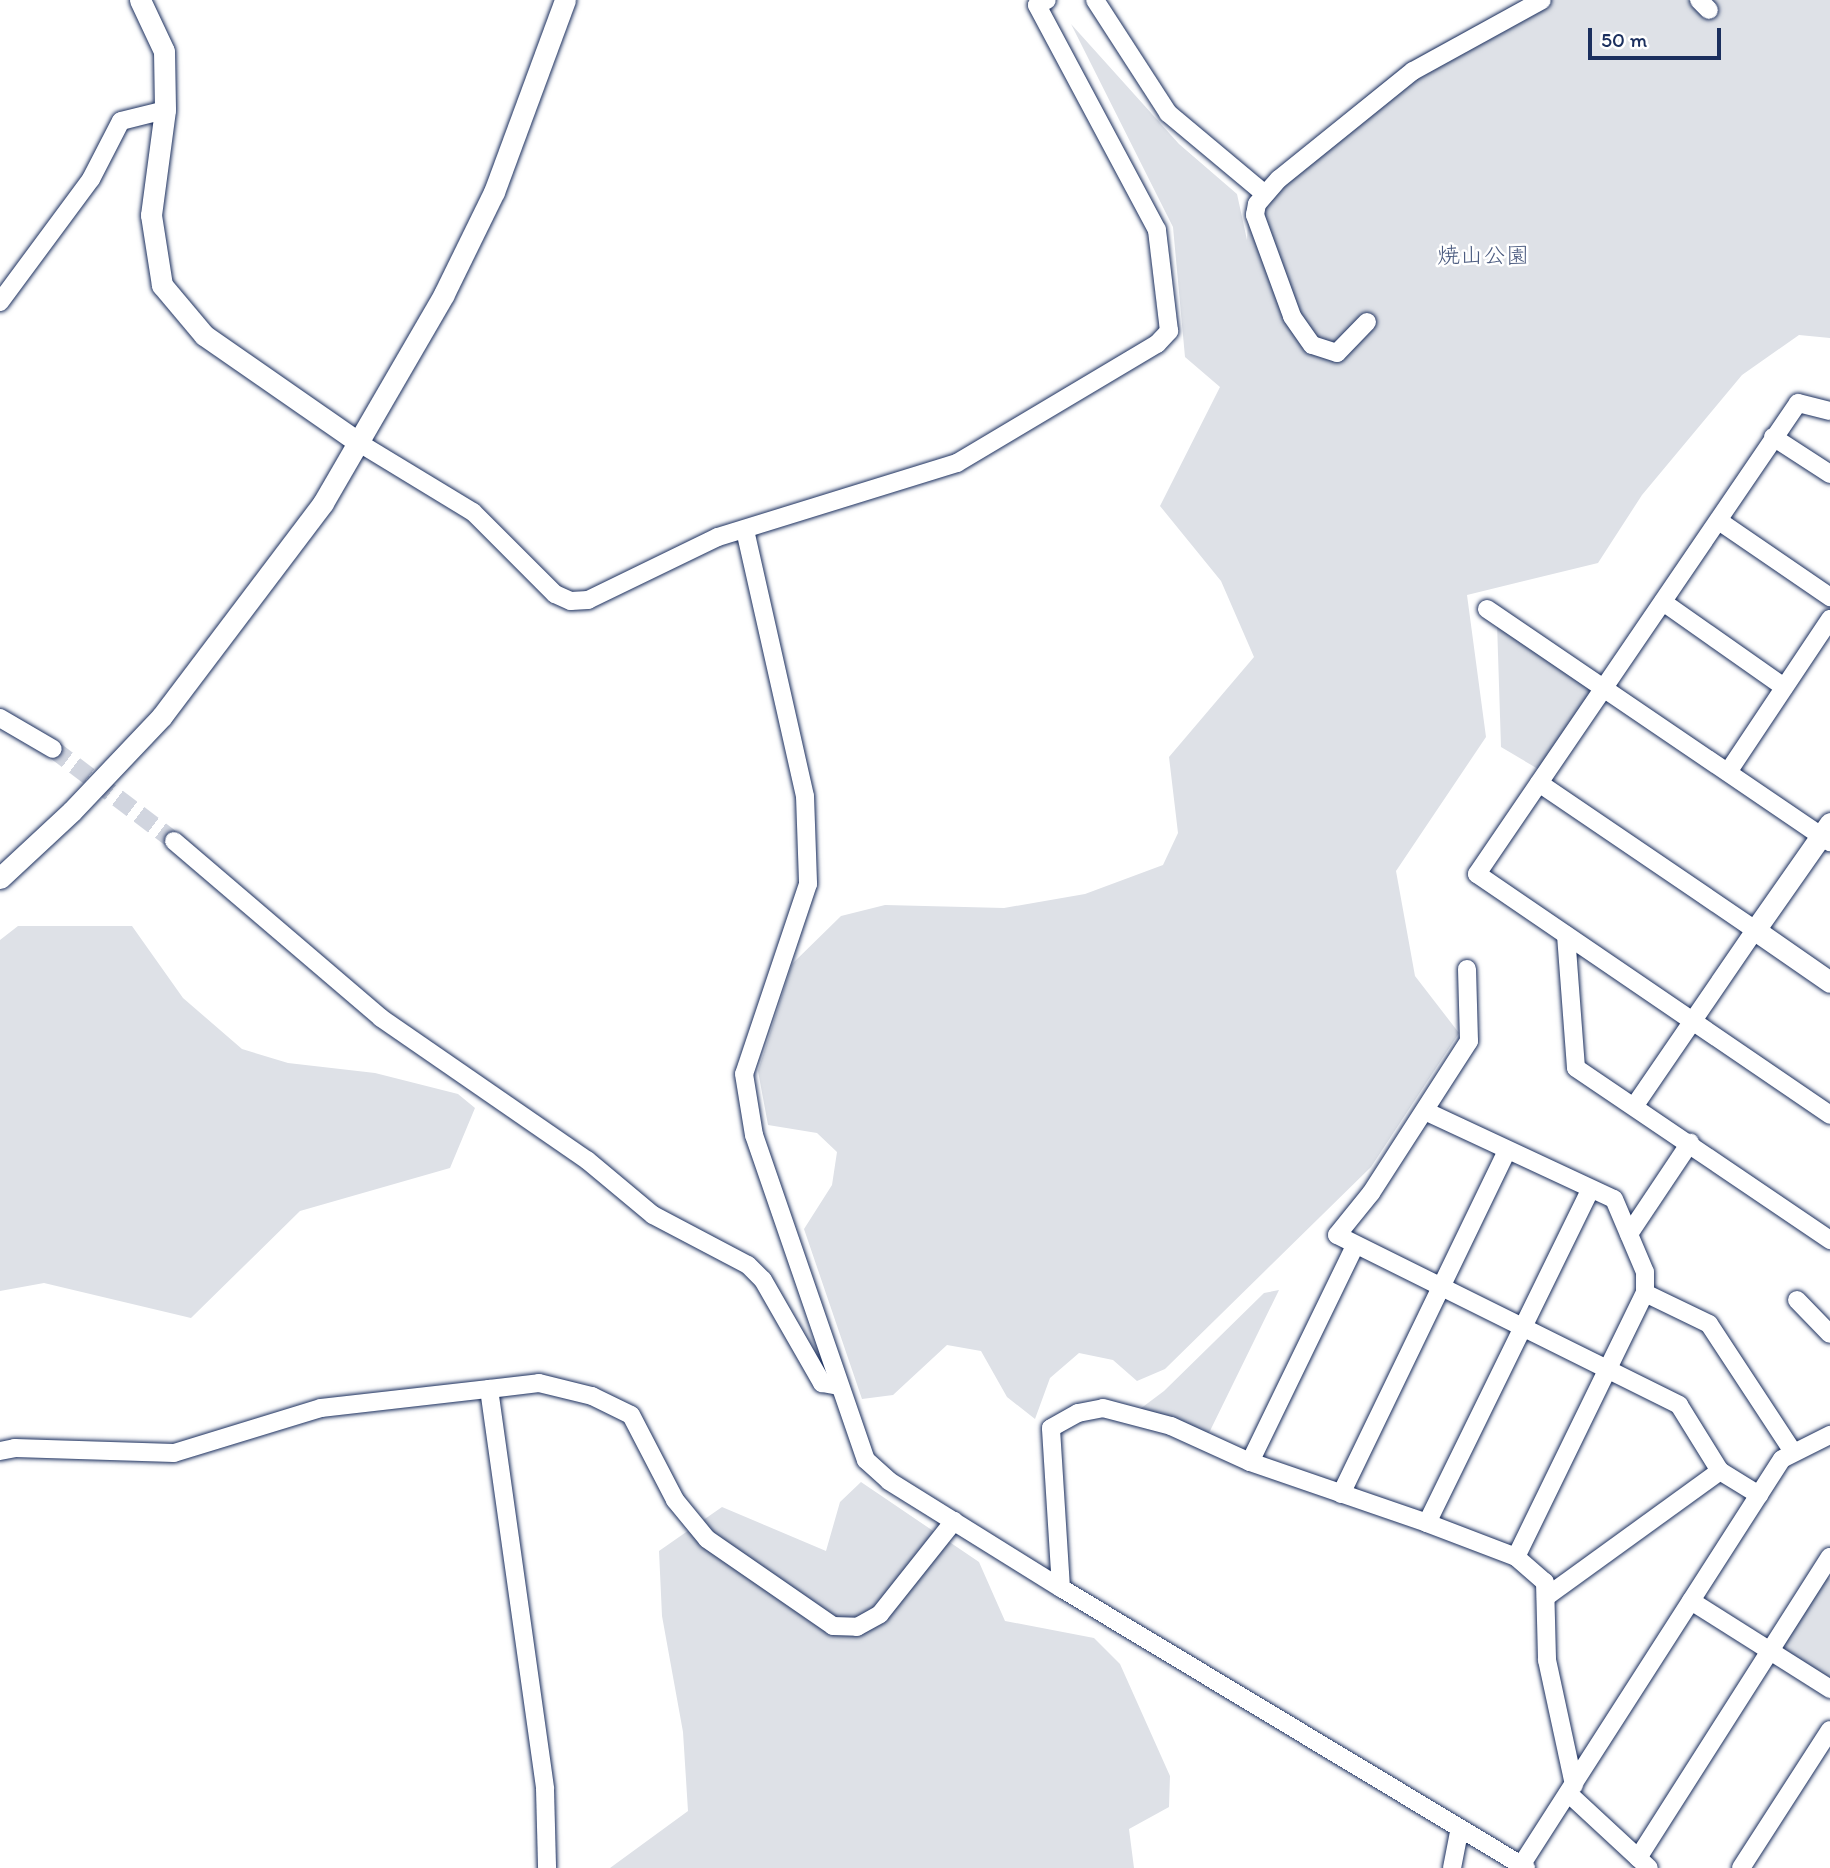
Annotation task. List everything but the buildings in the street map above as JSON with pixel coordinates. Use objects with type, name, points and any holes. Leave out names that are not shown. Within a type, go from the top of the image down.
[{"type":"street","points":[[140,0],[164,51],[165,110],[151,215],[162,285],[204,335],[361,444],[473,512],[542,584],[571,601],[588,600],[718,537],[957,463],[1157,344],[1168,331],[1157,230],[1037,5],[1047,0]]},
{"type":"street","points":[[0,878],[162,716],[257,596],[361,444],[494,192],[565,0]]},
{"type":"street","points":[[1095,0],[1168,113],[1265,194]]},
{"type":"street","points":[[1367,322],[1337,353],[1312,345],[1292,316],[1255,215],[1265,194],[1413,71],[1542,0]]},
{"type":"street","points":[[0,302],[91,179],[121,121],[165,110]]},
{"type":"street","points":[[1830,411],[1798,402],[1477,874],[1830,1115]]},
{"type":"street","points":[[1773,437],[1830,474]]},
{"type":"street","points":[[1719,521],[1830,597]]},
{"type":"street","points":[[745,530],[805,796],[808,884],[744,1074],[754,1135],[839,1386],[866,1460],[889,1481],[1459,1831],[1524,1866],[1782,1459],[1830,1435]]},
{"type":"street","points":[[1663,602],[1784,687]]},
{"type":"street","points":[[1487,609],[1728,772],[1827,834],[1755,930],[1635,1105]]},
{"type":"street","points":[[1728,772],[1830,619]]},
{"type":"street","points":[[0,718],[53,749]]},
{"type":"street","points":[[1539,783],[1830,982]]},
{"type":"street","points":[[174,841],[381,1018],[587,1160],[653,1215],[748,1265],[763,1280],[822,1383],[839,1386]]},
{"type":"street","points":[[1566,935],[1576,1068],[1635,1105],[1830,1240]]},
{"type":"street","points":[[1467,969],[1469,1041],[1425,1111],[1337,1235],[1679,1405],[1720,1471],[1759,1495]]},
{"type":"street","points":[[1425,1111],[1590,1191],[1614,1199],[1645,1272],[1645,1293],[1516,1557]]},
{"type":"street","points":[[1629,1234],[1690,1143]]},
{"type":"street","points":[[1341,1494],[1507,1150]]},
{"type":"street","points":[[1427,1523],[1590,1191]]},
{"type":"street","points":[[1250,1462],[1355,1246]]},
{"type":"street","points":[[1645,1293],[1709,1324],[1793,1452]]},
{"type":"street","points":[[1797,1300],[1830,1334]]},
{"type":"street","points":[[0,1451],[15,1448],[174,1453],[321,1408],[539,1383],[592,1396],[631,1415],[675,1500],[706,1539],[833,1626],[857,1627],[880,1614],[954,1521]]},
{"type":"street","points":[[489,1389],[545,1789],[547,1868]]},
{"type":"street","points":[[1061,1588],[1051,1428],[1078,1413],[1103,1408],[1171,1426],[1250,1462],[1516,1557],[1545,1582],[1547,1660],[1571,1789],[1644,1863],[1770,1651],[1830,1557]]},
{"type":"street","points":[[1546,1597],[1720,1471]]},
{"type":"street","points":[[1691,1601],[1830,1689]]},
{"type":"street","points":[[1741,1868],[1830,1730]]},
{"type":"street","points":[[1452,1868],[1459,1831]]},
{"type":"green space","name":"焼山公園","points":[[1522,0],[1830,0],[1830,338],[1799,335],[1742,375],[1642,495],[1598,563],[1467,595],[1486,737],[1396,871],[1415,976],[1459,1033],[1371,1167],[1165,1369],[1137,1381],[1113,1360],[1079,1353],[1050,1378],[1035,1419],[1007,1397],[981,1351],[947,1345],[893,1395],[862,1399],[804,1229],[832,1185],[837,1152],[817,1133],[768,1125],[758,1071],[792,964],[841,916],[885,905],[1004,908],[1085,894],[1163,865],[1178,833],[1169,757],[1254,657],[1221,581],[1160,506],[1220,387],[1185,357],[1173,227],[1071,24],[1179,144],[1237,194],[1247,240],[1249,201],[1286,163],[1406,63]]},
{"type":"green space","points":[[1497,623],[1589,686],[1589,695],[1538,769],[1501,747]]},
{"type":"green space","points":[[18,926],[132,926],[183,998],[242,1049],[288,1063],[375,1073],[458,1094],[475,1108],[450,1168],[300,1211],[191,1318],[44,1283],[0,1291],[0,940]]},
{"type":"green space","points":[[1279,1290],[1208,1435],[1140,1409],[1164,1391],[1264,1293]]},
{"type":"green space","points":[[861,1482],[979,1562],[1005,1621],[1094,1638],[1120,1664],[1170,1776],[1169,1807],[1129,1829],[1134,1868],[610,1868],[688,1811],[683,1732],[662,1616],[659,1551],[722,1507],[826,1551],[840,1502]]},
{"type":"green space","points":[[1825,1575],[1830,1579],[1830,1680],[1783,1650],[1782,1643]]},
{"type":"tunnel","points":[[53,749],[174,841]]}]
